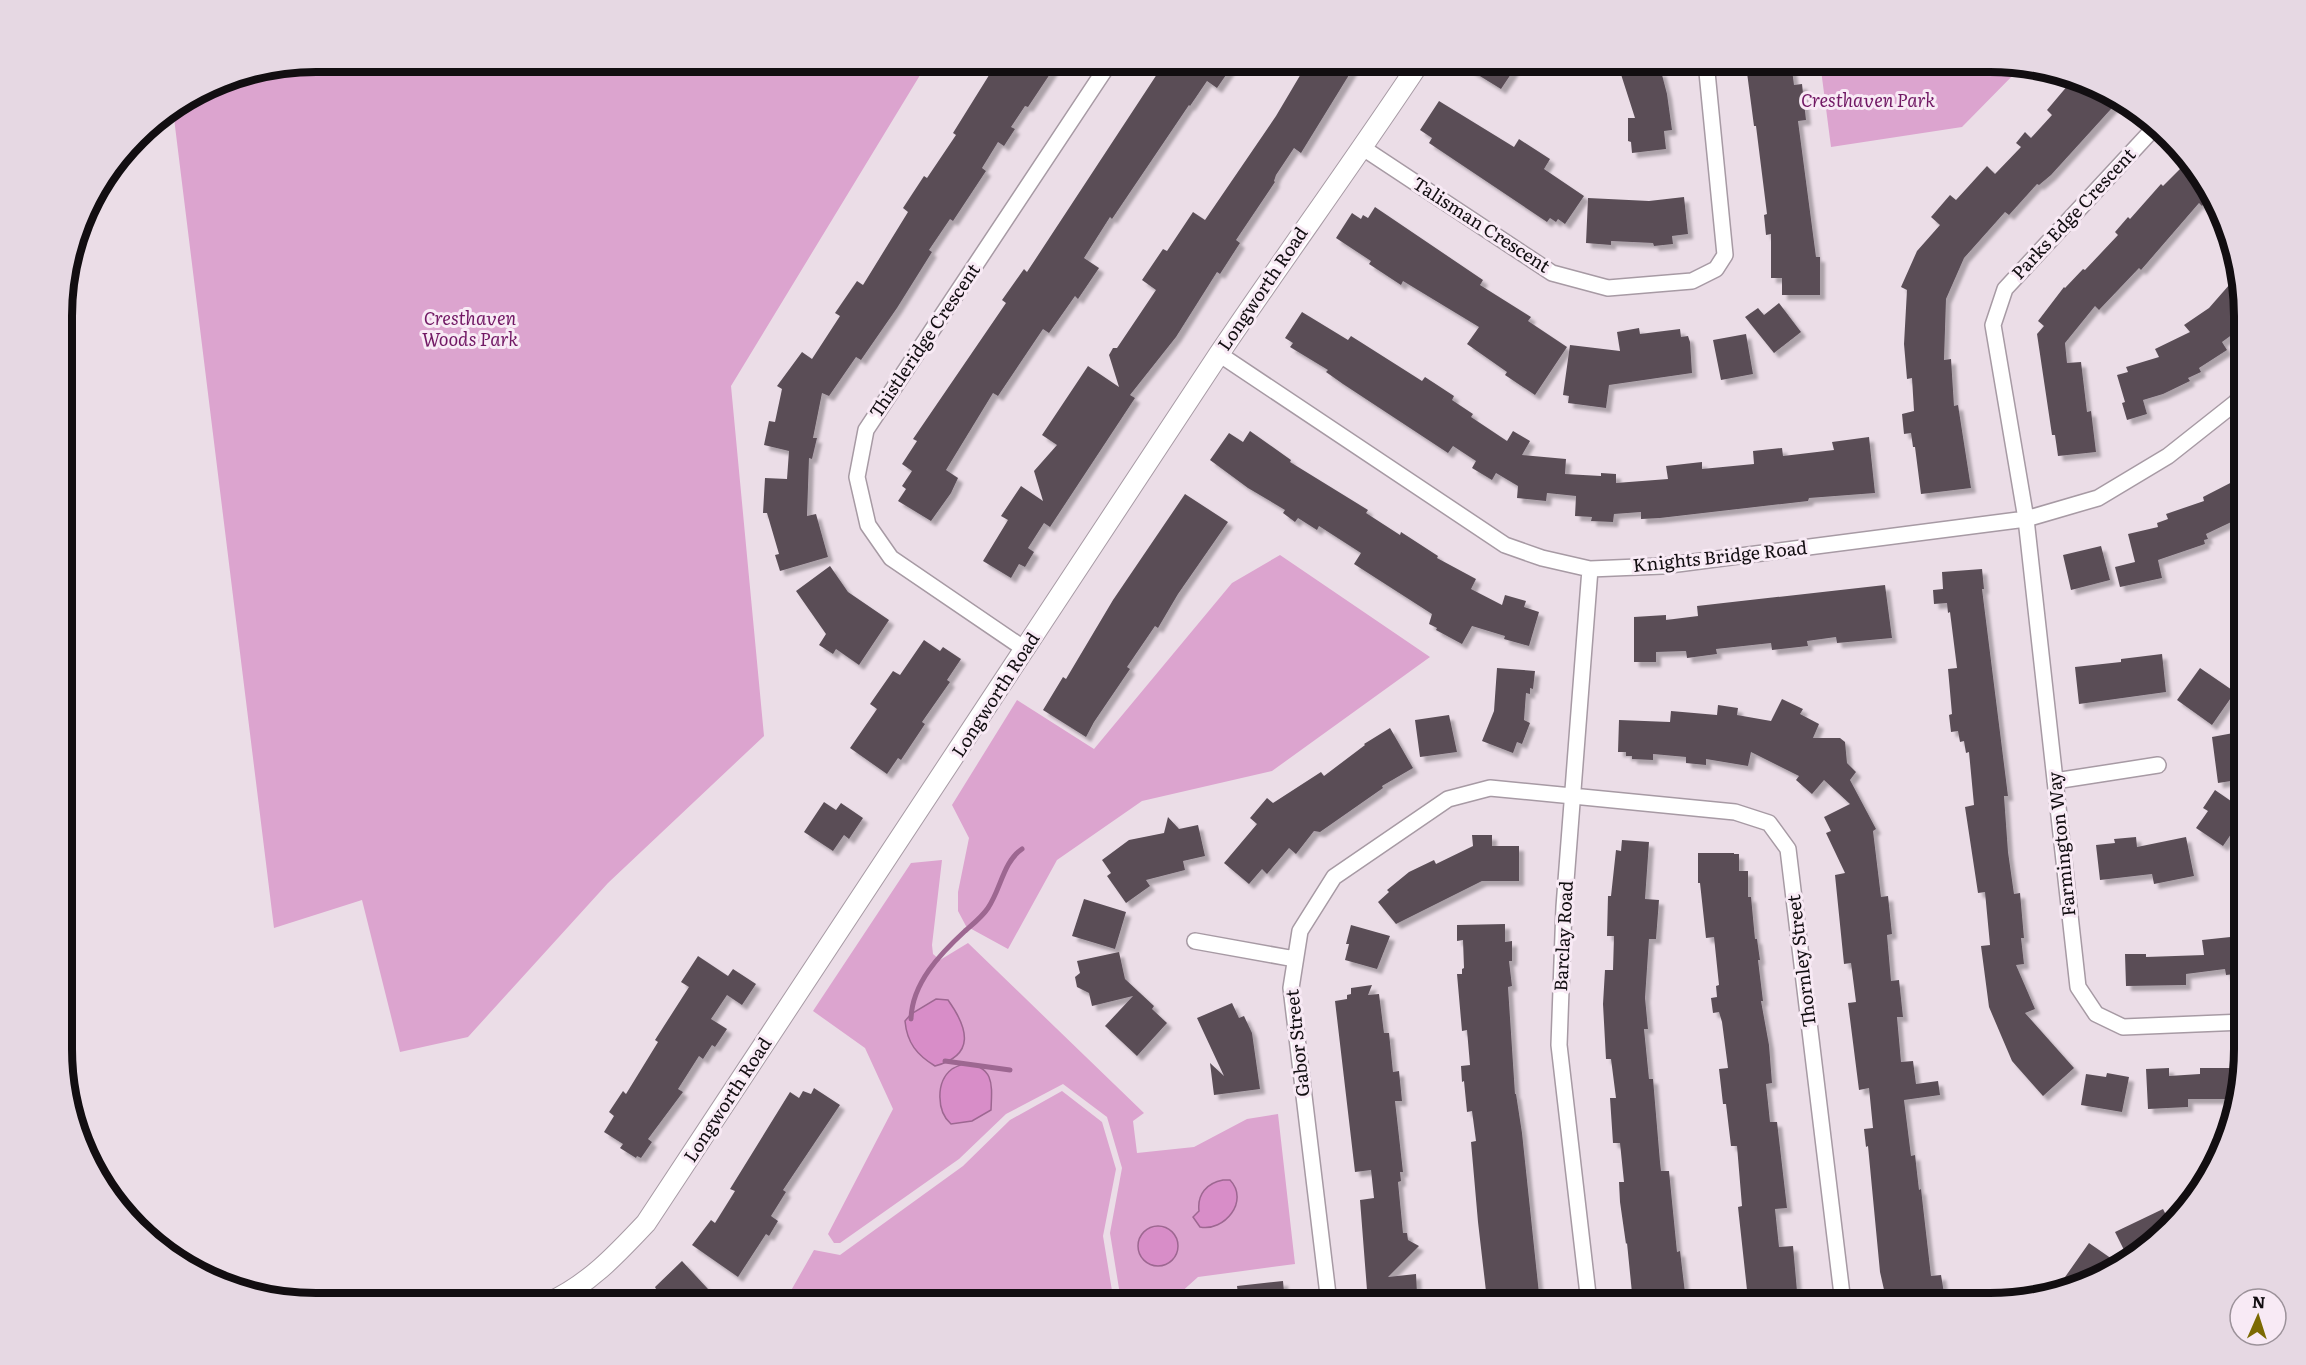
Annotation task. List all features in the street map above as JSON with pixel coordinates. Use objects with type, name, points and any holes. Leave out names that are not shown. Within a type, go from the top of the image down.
[{"type":"street","name":"Thistleridge Crescent","points":[[1026,650],[891,558],[868,525],[857,477],[866,430],[1103,72]]},
{"type":"street","name":"Longworth Road","points":[[572,1293],[613,1258],[646,1223],[1026,650],[1219,354],[1413,72]]},
{"type":"street","name":"Talisman Crescent","points":[[1363,148],[1552,273],[1608,288],[1692,281],[1716,269],[1725,255],[1707,72]]},
{"type":"street","name":"Parks Edge Crescent","points":[[2026,519],[1993,325],[2005,288],[2151,133]]},
{"type":"street","name":"Knights Bridge Road","points":[[1219,354],[1505,545],[1542,558],[1590,569],[1662,566],[2026,519],[2098,498],[2168,456],[2234,404]]},
{"type":"street","name":"Farmington Way","points":[[2026,519],[2078,987],[2096,1014],[2123,1027],[2234,1022]]},
{"type":"street","name":"Barclay Road","points":[[1588,1293],[1559,1045],[1564,907],[1590,569]]},
{"type":"street","points":[[2055,781],[2158,765]]},
{"type":"street","name":"Gabor Street","points":[[1328,1293],[1291,988],[1300,931],[1334,877],[1448,799],[1490,788],[1573,795]]},
{"type":"street","name":"Thornley Street","points":[[1573,795],[1735,812],[1769,823],[1788,849],[1842,1293]]},
{"type":"street","points":[[1195,941],[1295,959]]},
{"type":"green space","name":"Cresthaven Woods Park","points":[[316,72],[922,72],[731,386],[764,736],[608,883],[468,1037],[400,1052],[362,900],[274,928],[174,118],[208,97],[253,80],[284,74]]},
{"type":"green space","name":"Cresthaven Park","points":[[1821,72],[2015,74],[1962,127],[1831,147]]},
{"type":"green space","points":[[1280,555],[1430,657],[1272,771],[1142,801],[1057,860],[1008,949],[966,926],[958,911],[958,892],[969,838],[952,805],[1017,700],[1094,749],[1232,583]]},
{"type":"green space","points":[[942,860],[932,945],[933,954],[940,960],[968,943],[1144,1113],[1133,1121],[1137,1153],[1194,1147],[1247,1119],[1278,1114],[1295,1264],[1198,1277],[1180,1293],[1120,1293],[1110,1233],[1122,1168],[1107,1117],[1063,1084],[1006,1114],[959,1159],[840,1243],[834,1243],[828,1234],[893,1109],[865,1048],[813,1011],[911,863]]},
{"type":"green space","points":[[1062,1091],[1102,1122],[1116,1169],[1103,1236],[1112,1293],[790,1293],[814,1250],[840,1255],[963,1166],[1010,1120]]},
{"type":"shaded area","points":[[936,999],[948,1000],[955,1010],[964,1039],[957,1055],[935,1066],[914,1048],[908,1036],[905,1021],[911,1014]]},
{"type":"shaded area","points":[[965,1063],[975,1065],[987,1073],[992,1093],[991,1110],[972,1121],[951,1124],[946,1119],[941,1105],[941,1089],[943,1081],[952,1069]]},
{"type":"shaded area","points":[[1230,1180],[1235,1188],[1236,1205],[1232,1213],[1218,1225],[1200,1227],[1193,1217],[1199,1211],[1201,1195],[1212,1184]]},
{"type":"shaded area","points":[[1158,1226],[1166,1227],[1172,1232],[1177,1238],[1177,1254],[1172,1260],[1166,1265],[1158,1266],[1150,1265],[1144,1260],[1139,1254],[1138,1246],[1139,1238],[1144,1232],[1150,1227]]},
{"type":"building","points":[[991,72],[1051,72],[1028,107],[1025,106],[1011,127],[1015,129],[1004,146],[998,142],[982,168],[986,171],[953,221],[950,219],[929,250],[932,252],[861,360],[856,357],[829,396],[822,393],[813,438],[817,438],[812,459],[809,458],[807,516],[816,514],[828,557],[780,571],[775,555],[779,554],[767,513],[763,513],[765,478],[787,479],[789,451],[764,445],[769,421],[775,422],[782,389],[777,386],[802,352],[812,359],[840,316],[835,313],[857,281],[863,285],[908,212],[903,208],[924,176],[927,178],[956,135],[953,133]]},
{"type":"building","points":[[1158,72],[1228,72],[1217,88],[1207,81],[1112,219],[1110,217],[1084,258],[1099,268],[1078,299],[1075,296],[1049,333],[1043,329],[998,396],[993,393],[946,470],[958,478],[951,493],[931,521],[898,501],[906,489],[902,486],[912,471],[902,464],[917,441],[913,439],[1006,303],[1002,300],[1024,269],[1027,272]]},
{"type":"building","points":[[1302,72],[1351,72],[1301,153],[1294,148],[1276,175],[1275,182],[1236,240],[1240,243],[1220,274],[1217,272],[1176,337],[1130,395],[1135,398],[1050,527],[1044,523],[1028,548],[1034,552],[1025,567],[1019,564],[1011,578],[983,561],[1008,520],[1001,516],[1021,486],[1043,501],[1034,471],[1057,445],[1042,435],[1088,366],[1119,387],[1109,355],[1113,348],[1117,348],[1156,290],[1142,280],[1163,249],[1167,251],[1193,212],[1205,220],[1276,116]]},
{"type":"building","points":[[1473,72],[1512,72],[1501,89]]},
{"type":"building","points":[[1620,72],[1661,72],[1672,130],[1664,131],[1666,149],[1632,153],[1631,142],[1628,141],[1628,118],[1635,118]]},
{"type":"building","points":[[1747,72],[1792,72],[1794,85],[1802,84],[1806,120],[1798,121],[1816,257],[1820,257],[1820,295],[1782,295],[1782,278],[1771,278],[1771,234],[1766,235],[1764,215],[1767,214],[1756,126],[1754,126]]},
{"type":"building","points":[[2068,85],[2114,106],[2051,175],[2039,185],[2037,184],[2009,215],[2005,212],[1964,258],[1946,299],[1944,360],[1951,359],[1954,406],[1958,405],[1971,488],[1921,494],[1915,447],[1913,447],[1911,433],[1904,434],[1902,414],[1914,411],[1912,378],[1907,379],[1904,344],[1907,290],[1901,287],[1917,251],[1940,225],[1931,217],[1950,195],[1956,200],[1987,166],[1995,174],[2021,147],[2016,143],[2025,132],[2031,138],[2052,115],[2047,110]]},
{"type":"building","points":[[1439,101],[1514,147],[1519,139],[1550,159],[1544,169],[1584,196],[1565,224],[1558,219],[1556,222],[1550,218],[1547,222],[1429,143],[1432,138],[1420,130]]},
{"type":"building","points":[[2183,166],[2206,202],[2202,206],[2199,203],[2141,270],[2139,268],[2099,310],[2095,306],[2065,343],[2067,363],[2081,362],[2087,412],[2091,411],[2096,452],[2058,456],[2055,435],[2052,435],[2037,334],[2044,326],[2038,321],[2064,287],[2083,269],[2085,270],[2118,235],[2115,232],[2128,217],[2130,219],[2161,184],[2163,186]]},
{"type":"building","points":[[1684,197],[1688,234],[1672,236],[1673,244],[1654,246],[1653,243],[1611,241],[1611,245],[1586,243],[1588,198],[1649,201]]},
{"type":"building","points":[[1375,207],[1483,280],[1480,285],[1531,317],[1528,321],[1567,347],[1535,395],[1505,375],[1507,372],[1467,344],[1479,327],[1403,281],[1401,285],[1369,264],[1371,261],[1336,238],[1352,213],[1361,219],[1363,215],[1368,218]]},
{"type":"building","points":[[2232,282],[2234,333],[2222,342],[2227,350],[2199,368],[2201,372],[2188,378],[2190,381],[2163,394],[2143,400],[2147,414],[2127,420],[2122,403],[2125,402],[2117,375],[2128,372],[2126,367],[2159,357],[2155,349],[2190,332],[2184,325],[2209,308]]},
{"type":"building","points":[[1779,303],[1801,332],[1774,353],[1745,317],[1758,308],[1764,315]]},
{"type":"building","points":[[1302,312],[1348,340],[1351,336],[1422,381],[1425,377],[1454,396],[1452,400],[1473,414],[1471,417],[1507,441],[1513,431],[1530,441],[1522,455],[1566,459],[1565,474],[1601,476],[1601,473],[1616,474],[1616,483],[1668,479],[1666,466],[1702,462],[1702,469],[1754,464],[1753,451],[1782,448],[1783,456],[1834,450],[1832,442],[1869,437],[1875,493],[1809,498],[1808,501],[1660,518],[1641,519],[1641,512],[1614,514],[1613,522],[1591,521],[1592,517],[1575,516],[1576,496],[1547,493],[1546,501],[1517,498],[1518,486],[1496,473],[1492,480],[1472,468],[1476,461],[1453,446],[1448,453],[1343,384],[1326,372],[1328,370],[1290,347],[1293,343],[1285,338]]},
{"type":"building","points":[[1639,328],[1640,334],[1680,329],[1681,337],[1688,336],[1690,342],[1692,373],[1609,385],[1606,408],[1568,403],[1569,396],[1563,395],[1570,345],[1620,351],[1617,332]]},
{"type":"building","points":[[1746,334],[1753,374],[1721,380],[1713,340]]},
{"type":"building","points":[[1250,431],[1291,460],[1290,462],[1368,510],[1366,513],[1400,535],[1401,532],[1438,556],[1437,558],[1476,579],[1471,589],[1502,605],[1505,595],[1526,601],[1524,607],[1539,612],[1529,646],[1472,626],[1462,644],[1436,630],[1437,628],[1429,624],[1432,614],[1354,564],[1361,553],[1319,526],[1317,530],[1298,518],[1295,522],[1283,513],[1285,510],[1248,488],[1210,460],[1229,433],[1243,442]]},
{"type":"building","points":[[2234,481],[2234,521],[2206,534],[2208,539],[2204,540],[2205,544],[2158,560],[2162,578],[2120,587],[2115,567],[2135,562],[2128,534],[2158,527],[2157,523],[2168,519],[2166,514],[2204,501],[2203,497]]},
{"type":"building","points":[[1185,494],[1228,522],[1178,594],[1158,628],[1155,626],[1127,667],[1130,669],[1086,737],[1043,710],[1063,677],[1066,679],[1113,600]]},
{"type":"building","points":[[2101,546],[2110,580],[2071,590],[2063,555]]},
{"type":"building","points":[[830,566],[848,592],[889,620],[859,665],[836,649],[833,654],[819,645],[826,634],[796,591]]},
{"type":"building","points":[[1982,569],[1984,589],[1982,589],[2008,796],[2004,796],[2008,852],[2014,894],[2020,893],[2024,938],[2021,938],[2024,964],[2016,965],[2035,1009],[2025,1013],[2074,1068],[2043,1096],[2012,1061],[1989,1007],[1981,946],[1990,945],[1985,892],[1978,893],[1965,807],[1974,805],[1969,752],[1966,753],[1964,741],[1960,742],[1958,731],[1951,732],[1949,715],[1952,714],[1948,669],[1957,668],[1950,612],[1948,613],[1947,603],[1934,604],[1933,590],[1943,589],[1942,572]]},
{"type":"building","points":[[1885,585],[1892,638],[1837,643],[1836,637],[1807,641],[1808,646],[1772,650],[1771,643],[1716,649],[1717,654],[1687,658],[1686,651],[1656,652],[1656,662],[1634,662],[1634,617],[1666,615],[1666,620],[1698,616],[1697,606]]},
{"type":"building","points":[[924,640],[940,651],[943,647],[961,659],[947,680],[950,682],[922,722],[925,724],[901,760],[898,758],[887,774],[850,748],[877,709],[870,704],[893,671],[900,675]]},
{"type":"building","points":[[2162,654],[2166,692],[2079,704],[2075,667],[2121,662],[2121,659]]},
{"type":"building","points":[[1497,668],[1535,671],[1533,689],[1530,688],[1530,694],[1526,693],[1524,720],[1530,723],[1522,744],[1517,742],[1513,753],[1482,741],[1494,711]]},
{"type":"building","points":[[2200,668],[2234,691],[2212,725],[2177,700]]},
{"type":"building","points":[[1782,699],[1803,709],[1800,714],[1819,724],[1813,738],[1840,738],[1845,742],[1847,763],[1856,772],[1850,780],[1876,829],[1873,831],[1881,897],[1888,896],[1892,934],[1887,935],[1891,981],[1899,980],[1903,1017],[1897,1017],[1901,1062],[1913,1061],[1916,1084],[1938,1081],[1940,1095],[1904,1100],[1911,1156],[1915,1155],[1919,1190],[1921,1189],[1931,1276],[1941,1275],[1944,1293],[1885,1293],[1880,1272],[1868,1146],[1866,1147],[1864,1129],[1873,1128],[1869,1088],[1859,1090],[1848,1003],[1856,1002],[1851,963],[1844,964],[1835,875],[1845,873],[1826,833],[1831,831],[1824,817],[1850,804],[1824,780],[1812,794],[1796,780],[1799,776],[1751,752],[1748,766],[1706,759],[1706,765],[1686,763],[1686,757],[1653,754],[1653,760],[1632,759],[1632,756],[1626,756],[1626,752],[1618,752],[1619,720],[1670,722],[1671,711],[1717,715],[1718,705],[1738,708],[1737,715],[1771,721]]},
{"type":"building","points":[[1449,715],[1457,752],[1420,757],[1415,720]]},
{"type":"building","points":[[1390,728],[1413,768],[1382,786],[1383,788],[1320,832],[1314,831],[1296,854],[1289,848],[1267,874],[1262,869],[1249,884],[1224,863],[1257,824],[1250,818],[1267,798],[1273,803],[1321,772],[1324,776],[1364,744]]},
{"type":"building","points":[[2234,733],[2234,781],[2218,783],[2212,737]]},
{"type":"building","points":[[2215,790],[2234,803],[2234,830],[2223,846],[2196,828],[2208,811],[2203,808]]},
{"type":"building","points":[[824,802],[836,810],[841,803],[863,818],[849,839],[844,835],[833,851],[804,832]]},
{"type":"building","points":[[1168,817],[1179,829],[1198,825],[1205,856],[1183,861],[1185,870],[1146,880],[1150,886],[1126,903],[1107,876],[1111,873],[1102,860],[1129,840],[1164,833]]},
{"type":"building","points":[[1472,835],[1492,835],[1492,846],[1519,846],[1519,881],[1482,881],[1396,924],[1378,902],[1389,892],[1387,890],[1409,872],[1434,860],[1436,864],[1473,846]]},
{"type":"building","points":[[2136,837],[2137,847],[2186,837],[2194,876],[2154,884],[2152,874],[2100,880],[2096,845],[2115,843],[2114,839]]},
{"type":"building","points":[[1622,840],[1649,842],[1645,899],[1659,900],[1656,939],[1649,939],[1645,998],[1648,1029],[1644,1029],[1649,1079],[1653,1079],[1661,1171],[1669,1171],[1677,1252],[1680,1251],[1685,1293],[1632,1293],[1620,1202],[1619,1182],[1624,1182],[1620,1143],[1613,1143],[1610,1098],[1616,1098],[1611,1059],[1606,1059],[1603,1004],[1605,970],[1613,970],[1614,936],[1607,936],[1608,896],[1611,896],[1616,850],[1621,851]]},
{"type":"building","points":[[1698,853],[1739,854],[1739,871],[1748,871],[1748,897],[1751,897],[1755,939],[1757,939],[1760,960],[1758,960],[1763,1001],[1761,1001],[1769,1045],[1772,1083],[1766,1084],[1770,1122],[1777,1122],[1787,1208],[1775,1209],[1779,1247],[1793,1246],[1797,1291],[1791,1293],[1750,1293],[1750,1290],[1747,1290],[1738,1207],[1742,1206],[1737,1146],[1731,1146],[1719,1069],[1728,1068],[1722,1022],[1719,1012],[1713,1013],[1711,998],[1717,997],[1716,986],[1719,985],[1714,937],[1706,938],[1700,883],[1698,883]]},
{"type":"building","points":[[1084,899],[1126,912],[1115,949],[1072,936]]},
{"type":"building","points":[[1505,924],[1505,942],[1512,941],[1512,961],[1509,961],[1512,986],[1508,987],[1515,1094],[1522,1133],[1539,1293],[1486,1293],[1471,1142],[1476,1141],[1472,1111],[1467,1112],[1464,1081],[1462,1082],[1461,1066],[1470,1065],[1467,1030],[1462,1031],[1457,974],[1462,974],[1464,968],[1463,940],[1457,941],[1457,925]]},
{"type":"building","points":[[1351,925],[1390,936],[1377,969],[1345,960]]},
{"type":"building","points":[[2234,937],[2234,974],[2226,975],[2225,969],[2186,974],[2186,985],[2126,986],[2125,954],[2146,954],[2146,957],[2204,955],[2202,940]]},
{"type":"building","points":[[1119,952],[1125,979],[1154,1006],[1152,1009],[1167,1023],[1137,1056],[1105,1026],[1133,996],[1092,1006],[1089,993],[1077,987],[1075,977],[1080,973],[1077,961]]},
{"type":"building","points":[[698,956],[728,976],[733,969],[756,984],[742,1005],[727,995],[711,1019],[727,1029],[715,1047],[712,1045],[703,1059],[699,1056],[678,1089],[683,1092],[648,1139],[652,1142],[641,1158],[637,1156],[636,1158],[620,1148],[623,1144],[604,1132],[614,1116],[609,1112],[623,1091],[626,1094],[658,1042],[655,1040],[689,987],[681,982]]},
{"type":"building","points":[[1372,985],[1368,995],[1379,994],[1384,1033],[1389,1033],[1393,1072],[1399,1071],[1402,1101],[1395,1101],[1403,1172],[1400,1172],[1401,1181],[1398,1182],[1403,1233],[1407,1233],[1408,1240],[1419,1246],[1388,1277],[1416,1274],[1417,1293],[1367,1293],[1360,1200],[1374,1198],[1371,1170],[1355,1172],[1335,1001],[1347,999],[1347,995],[1351,994],[1351,988]]},
{"type":"building","points":[[1232,1003],[1239,1018],[1244,1016],[1252,1033],[1260,1089],[1214,1095],[1210,1063],[1224,1076],[1197,1018]]},
{"type":"building","points":[[2169,1068],[2169,1076],[2200,1074],[2200,1068],[2233,1068],[2228,1099],[2188,1099],[2188,1107],[2148,1109],[2146,1069]]},
{"type":"building","points":[[2107,1073],[2129,1077],[2122,1112],[2081,1105],[2086,1074],[2106,1077]]},
{"type":"building","points":[[814,1088],[840,1105],[783,1190],[786,1192],[771,1216],[778,1221],[769,1236],[766,1234],[738,1277],[692,1245],[711,1220],[715,1223],[735,1191],[730,1189],[790,1092],[799,1098],[803,1091],[811,1094]]},
{"type":"building","points":[[2163,1209],[2167,1216],[2125,1252],[2115,1232]]},
{"type":"building","points":[[2089,1243],[2113,1260],[2098,1268],[2061,1282]]},
{"type":"building","points":[[682,1261],[712,1293],[651,1293],[656,1289],[655,1287]]},
{"type":"building","points":[[1283,1281],[1284,1293],[1238,1293],[1237,1286]]},
{"type":"waterway","points":[[911,1019],[916,993],[929,970],[946,949],[986,911],[1006,868],[1022,849]]},
{"type":"waterway","points":[[945,1061],[1010,1070]]}]
